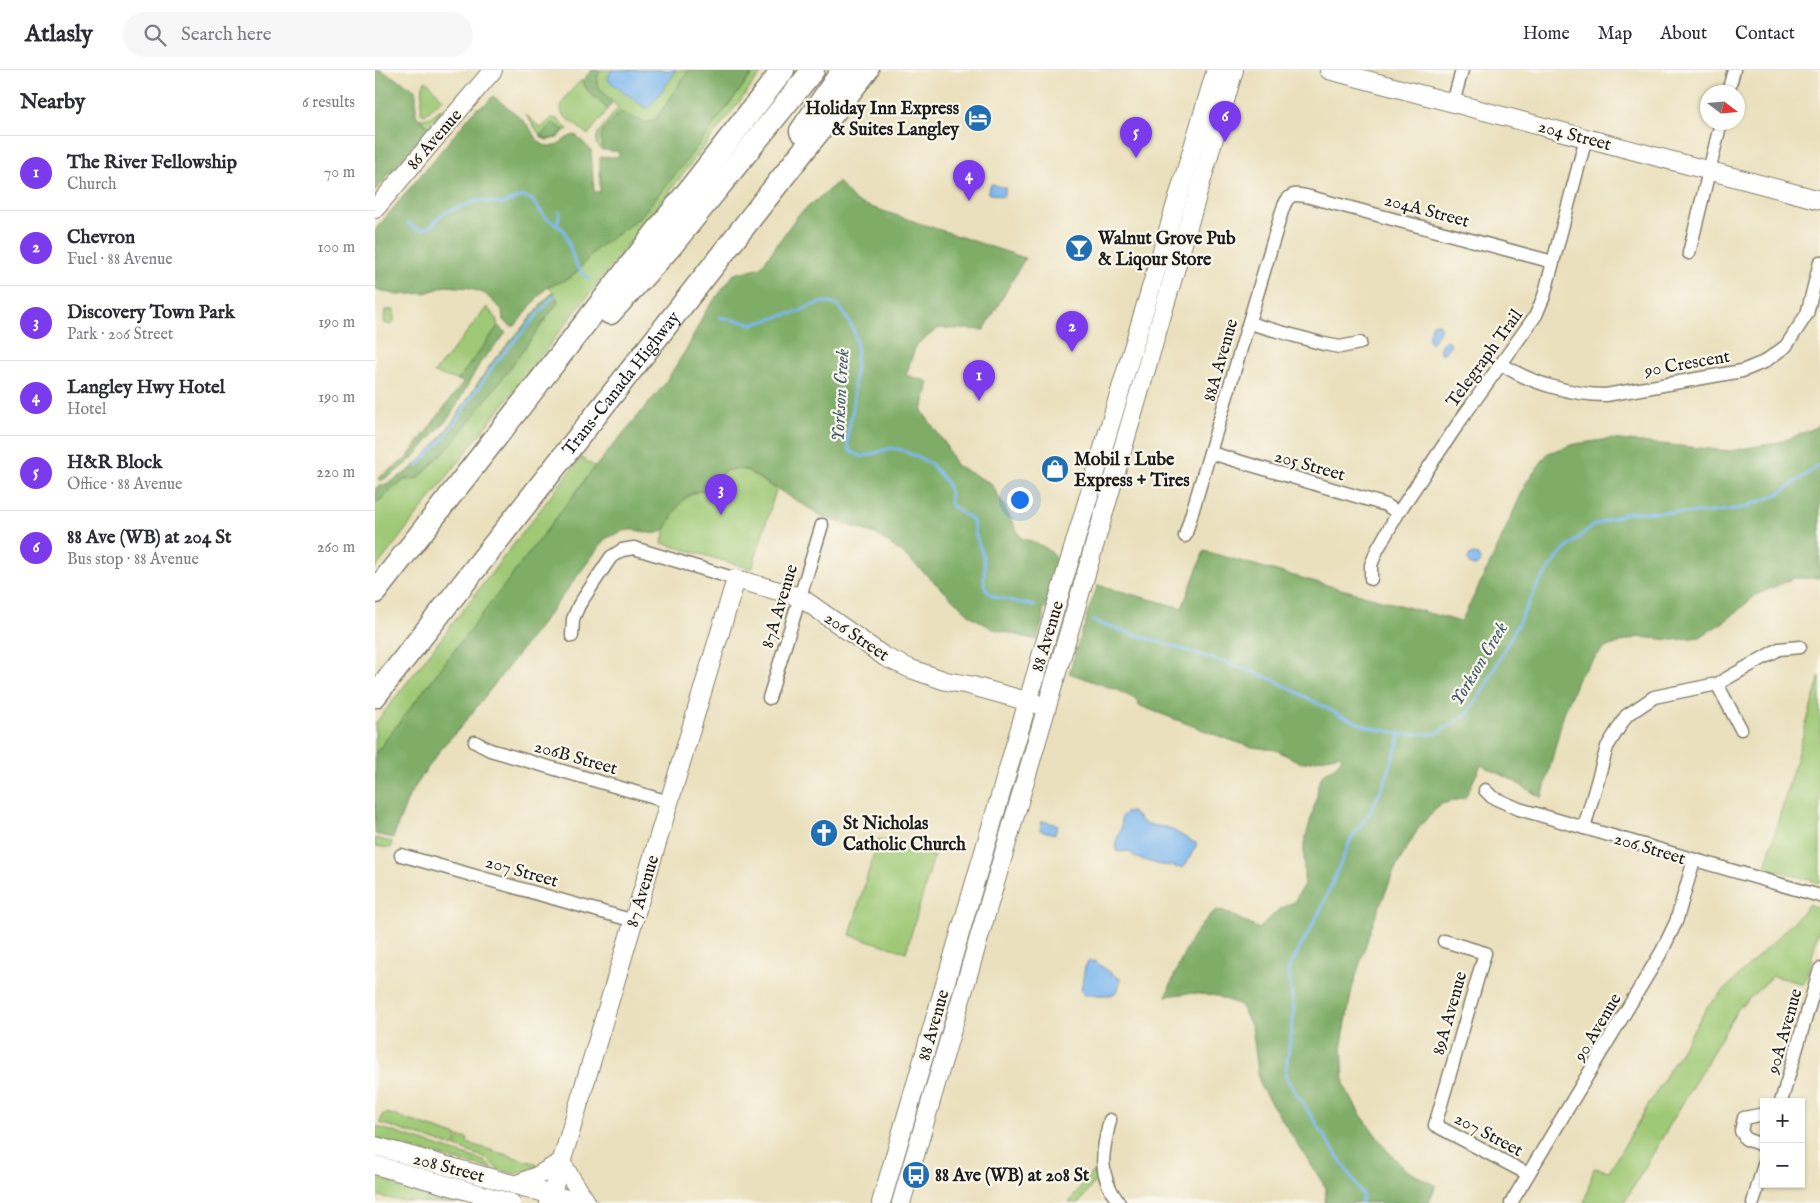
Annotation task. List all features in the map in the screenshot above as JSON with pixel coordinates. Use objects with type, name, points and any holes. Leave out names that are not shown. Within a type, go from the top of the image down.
[{"type":"highway","points":[[375,592],[783,70]]},
{"type":"highway","points":[[490,445],[671,246],[813,70]]},
{"type":"highway","points":[[671,319],[843,70]]},
{"type":"highway","name":"Trans-Canada Highway","points":[[375,696],[867,70]]},
{"type":"main road","name":"86 Avenue","points":[[375,209],[493,70]]},
{"type":"main road","name":"88 Avenue","points":[[881,1203],[1027,702],[1216,70]]},
{"type":"main road","name":"88 Avenue","points":[[901,1203],[1234,70]]},
{"type":"main road","name":"204 Street","points":[[1329,70],[1820,200]]},
{"type":"main road","points":[[1099,462],[1117,467]]},
{"type":"main road","name":"206 Street","points":[[735,579],[799,597],[885,657],[911,669],[946,681],[969,685],[1046,707]]},
{"type":"main road","name":"87 Avenue","points":[[550,1199],[735,579]]},
{"type":"main road","points":[[998,874],[991,869],[991,863],[1008,793],[1006,774]]},
{"type":"main road","name":"208 Street","points":[[375,1146],[515,1184],[550,1199],[581,1203]]},
{"type":"main road","points":[[515,1184],[537,1176],[561,1162],[587,1203]]},
{"type":"main road","name":"208 Street","points":[[375,1165],[509,1203]]},
{"type":"street","points":[[1453,103],[1461,70]]},
{"type":"street","points":[[1731,85],[1734,70]]},
{"type":"street","points":[[1689,253],[1719,130]]},
{"type":"street","name":"Telegraph Trail","points":[[1371,579],[1371,565],[1377,550],[1399,513],[1460,421],[1536,315],[1544,296],[1586,138]]},
{"type":"street","name":"204A Street","points":[[1291,195],[1296,194],[1310,197],[1553,262]]},
{"type":"street","name":"88A Avenue","points":[[1185,536],[1282,211],[1291,195]]},
{"type":"street","name":"90 Crescent","points":[[1502,364],[1525,378],[1589,395],[1606,395],[1742,371],[1764,362],[1786,346],[1796,333],[1807,314],[1820,262]]},
{"type":"street","points":[[1249,323],[1340,347],[1360,343]]},
{"type":"street","name":"205 Street","points":[[1211,453],[1386,505],[1399,513]]},
{"type":"street","name":"87A Avenue","points":[[769,698],[822,525]]},
{"type":"street","name":"206 Street","points":[[572,636],[573,619],[579,606],[611,557],[622,550],[634,548],[735,579]]},
{"type":"street","points":[[1584,828],[1607,747],[1626,716],[1654,697],[1717,684],[1779,649],[1800,648]]},
{"type":"street","points":[[1717,684],[1741,729]]},
{"type":"street","name":"206B Street","points":[[475,742],[489,750],[669,802]]},
{"type":"street","name":"206 Street","points":[[1485,790],[1492,796],[1519,809],[1820,896]]},
{"type":"street","name":"207 Street","points":[[401,855],[633,921]]},
{"type":"street","name":"90 Avenue","points":[[1511,1203],[1665,946],[1676,922],[1694,860]]},
{"type":"street","name":"89A Avenue","points":[[1435,1125],[1485,953],[1444,940]]},
{"type":"street","name":"90A Avenue","points":[[1782,1098],[1820,969]]},
{"type":"street","points":[[1760,1115],[1744,1118],[1741,1131],[1746,1139],[1760,1144]]},
{"type":"street","points":[[1110,1120],[1102,1164],[1110,1190],[1119,1203]]},
{"type":"street","name":"207 Street","points":[[1435,1125],[1528,1174]]},
{"type":"street","points":[[1753,1203],[1760,1178]]},
{"type":"green space","points":[[375,70],[380,70],[415,89],[416,115],[428,128],[375,191]]},
{"type":"green space","points":[[592,70],[601,70],[598,74],[597,85],[612,102],[608,109],[590,94],[582,81]]},
{"type":"green space","points":[[601,70],[689,70],[656,119],[646,123],[625,115],[601,145],[604,150],[601,150],[596,143],[598,133],[618,108],[597,85],[598,74]]},
{"type":"green space","points":[[689,70],[755,70],[683,165],[639,218],[595,250],[572,277],[548,287],[515,326],[511,326],[503,320],[502,310],[485,294],[470,288],[446,286],[425,293],[398,295],[375,289],[375,230],[476,109],[486,104],[493,96],[521,118],[539,141],[545,145],[556,145],[576,135],[591,150],[594,192],[600,192],[600,157],[618,157],[619,152],[604,150],[601,138],[604,129],[620,112],[646,123],[656,119]]},
{"type":"green space","points":[[755,70],[764,70],[375,569],[375,504],[404,480],[419,478],[453,442],[558,302],[548,287],[572,277],[595,250],[639,218],[683,165]]},
{"type":"green space","points":[[581,80],[590,94],[608,109],[588,135],[563,115],[561,110],[563,101]]},
{"type":"green space","points":[[425,81],[443,99],[425,115],[421,112]]},
{"type":"green space","points":[[441,109],[442,111],[428,127],[420,119],[429,118]]},
{"type":"green space","points":[[526,115],[541,128],[552,118],[557,119],[568,129],[558,138],[546,140],[542,138]]},
{"type":"green space","points":[[553,123],[564,130],[552,139],[543,137],[541,134]]},
{"type":"green space","points":[[838,182],[856,202],[1025,258],[984,330],[939,328],[916,345],[906,375],[929,382],[922,411],[944,442],[956,465],[992,484],[1021,538],[1044,547],[1057,559],[1059,565],[1047,605],[1045,605],[1042,615],[1044,616],[1037,640],[993,629],[971,616],[906,556],[876,534],[825,518],[746,470],[733,469],[723,471],[714,489],[693,493],[684,500],[664,530],[652,533],[630,530],[620,532],[605,539],[537,630],[461,727],[444,745],[409,796],[393,838],[375,834],[375,754],[595,467],[663,386],[689,345],[705,312],[734,274],[761,267],[797,216]]},
{"type":"green space","points":[[553,292],[558,302],[453,442],[419,478],[404,480],[375,504],[375,488],[394,480],[412,468],[427,453],[455,419],[493,361]]},
{"type":"green space","points":[[487,307],[496,318],[498,326],[458,380],[434,373]]},
{"type":"green space","points":[[385,310],[394,310],[394,322],[391,325],[384,323]]},
{"type":"green space","points":[[498,326],[506,333],[480,363],[451,415],[413,458],[393,474],[380,481],[378,478],[406,459],[463,382],[458,380]]},
{"type":"green space","points":[[1820,423],[1820,578],[1794,578],[1756,595],[1728,619],[1700,637],[1673,640],[1638,637],[1604,648],[1579,676],[1564,713],[1542,798],[1512,780],[1481,765],[1465,798],[1441,804],[1419,827],[1395,869],[1372,925],[1352,989],[1342,1044],[1344,1085],[1359,1112],[1386,1149],[1406,1170],[1436,1186],[1428,1203],[1325,1203],[1326,1188],[1260,1086],[1252,1027],[1240,1005],[1217,996],[1191,993],[1166,996],[1192,939],[1199,928],[1216,910],[1224,911],[1259,929],[1279,909],[1294,902],[1304,884],[1304,844],[1317,796],[1318,784],[1323,774],[1337,765],[1342,758],[1340,755],[1301,763],[1276,750],[1252,747],[1224,738],[1138,705],[1139,701],[1117,690],[1069,673],[1098,585],[1182,608],[1204,551],[1461,622],[1495,553],[1526,483],[1548,453],[1575,444],[1610,439],[1730,451],[1780,442],[1815,428]]},
{"type":"green space","points":[[581,457],[595,467],[375,754],[375,724]]},
{"type":"green space","points":[[733,469],[746,470],[776,490],[752,569],[662,543],[668,522],[678,505],[693,494],[703,490],[714,489],[723,471]]},
{"type":"green space","points":[[1820,676],[1820,883],[1765,867]]},
{"type":"green space","points":[[375,838],[392,842],[391,848],[375,846]]},
{"type":"green space","points":[[878,839],[934,856],[906,952],[850,935]]},
{"type":"green space","points":[[1809,904],[1819,911],[1820,921],[1804,984],[1773,976],[1738,1009],[1624,1203],[1584,1203],[1594,1168],[1609,1171],[1707,1007]]},
{"type":"green space","points":[[387,1113],[458,1136],[454,1147],[380,1123],[383,1114]]},
{"type":"green space","points":[[375,1126],[484,1161],[494,1170],[375,1139]]},
{"type":"green space","points":[[460,1137],[468,1139],[467,1143],[534,1163],[538,1166],[514,1174],[497,1169],[486,1158],[456,1147]]},
{"type":"green space","points":[[1094,1171],[1096,1180],[1079,1203],[1069,1203],[1087,1177]]},
{"type":"green space","points":[[375,1172],[481,1203],[474,1203],[375,1176]]},
{"type":"green space","points":[[375,1178],[463,1203],[430,1203],[385,1198],[375,1195]]},
{"type":"water","points":[[612,70],[676,70],[650,106],[646,108],[609,81],[608,77]]},
{"type":"water","points":[[991,184],[1006,188],[1003,197],[988,193]]},
{"type":"water","points":[[1439,323],[1441,328],[1431,343],[1429,334],[1432,324]]},
{"type":"water","points":[[1448,340],[1451,344],[1444,353],[1440,353],[1441,345]]},
{"type":"water","points":[[1474,554],[1480,560],[1474,566],[1468,560]]},
{"type":"water","points":[[1132,812],[1144,823],[1167,827],[1197,844],[1185,866],[1181,868],[1157,864],[1137,858],[1128,851],[1117,852],[1116,843],[1122,822],[1121,817],[1125,813]]},
{"type":"water","points":[[1042,821],[1058,825],[1055,834],[1040,830]]},
{"type":"water","points":[[1094,961],[1120,979],[1118,990],[1113,995],[1085,995],[1081,990],[1085,967],[1088,962]]},
{"type":"waterway","name":"Yorkson Creek","points":[[408,223],[414,228],[422,230],[432,226],[446,212],[480,200],[502,204],[523,196],[532,200],[545,217],[564,230],[575,263],[581,272],[590,279]]},
{"type":"waterway","points":[[557,224],[560,212]]},
{"type":"waterway","points":[[417,466],[444,438],[496,362],[554,296]]},
{"type":"waterway","name":"Yorkson Creek","points":[[719,317],[754,324],[795,313],[825,302],[838,305],[853,330],[857,353],[853,403],[847,437],[850,451],[862,457],[891,448],[902,450],[930,463],[947,483],[950,504],[973,521],[983,558],[984,584],[987,591],[992,596],[1035,606]]},
{"type":"waterway","name":"Yorkson Creek","points":[[1092,621],[1239,667],[1274,680],[1339,715],[1369,727],[1401,734],[1436,734],[1467,715],[1485,687],[1539,583],[1561,553],[1592,526],[1630,512],[1705,513],[1743,508],[1779,494],[1820,465]]},
{"type":"waterway","points":[[1361,1203],[1363,1195],[1285,1076],[1294,1011],[1288,970],[1321,909],[1351,839],[1370,812],[1385,782],[1401,734]]},
{"type":"place","name":"Holiday Inn Express & Suites Langley","points":[[978,118]]},
{"type":"place","name":"88 Ave (WB) at 204 St","points":[[1225,142]]},
{"type":"place","name":"H&R Block","points":[[1136,158]]},
{"type":"place","name":"Langley Hwy Hotel","points":[[969,201]]},
{"type":"place","name":"Walnut Grove Pub & Liqour Store","points":[[1079,248]]},
{"type":"place","name":"Chevron","points":[[1072,352]]},
{"type":"place","name":"The River Fellowship","points":[[979,401]]},
{"type":"place","name":"Mobil 1 Lube Express + Tires","points":[[1055,469]]},
{"type":"place","name":"Discovery Town Park","points":[[721,515]]},
{"type":"place","name":"St Nicholas Catholic Church","points":[[824,833]]},
{"type":"place","name":"88 Ave (WB) at 208 St","points":[[916,1175]]}]
